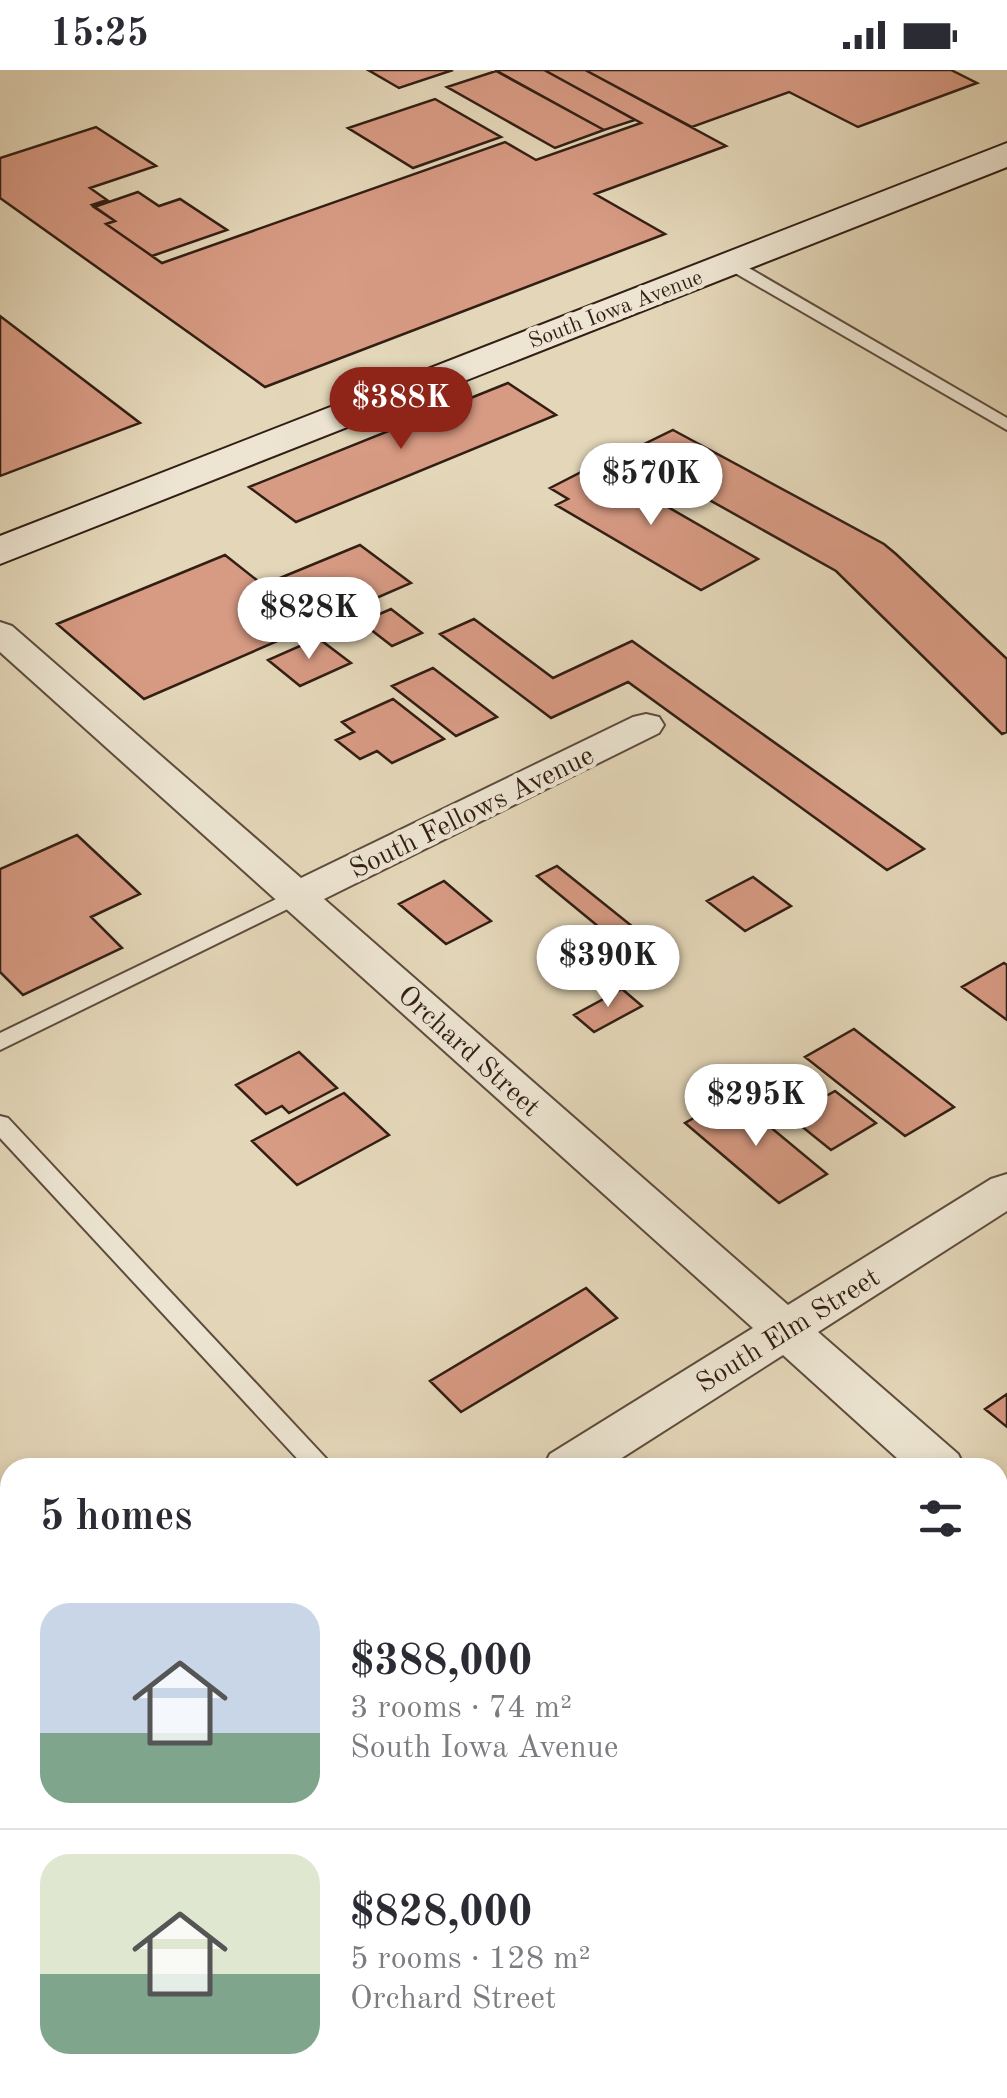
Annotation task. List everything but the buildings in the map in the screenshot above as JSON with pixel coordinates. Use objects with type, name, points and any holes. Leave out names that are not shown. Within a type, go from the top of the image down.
[{"type":"main road","name":"South Iowa Avenue","points":[[0,550],[1007,154]]},
{"type":"street","name":"Orchard Street","points":[[0,632],[929,1458]]},
{"type":"street","name":"South Fellows Avenue","points":[[296,896],[646,725]]},
{"type":"street","name":"South Elm Street","points":[[583,1458],[1007,1190]]},
{"type":"lane","points":[[730,263],[1007,424]]},
{"type":"lane","points":[[0,1042],[296,896]]},
{"type":"lane","points":[[0,1124],[313,1458]]}]
